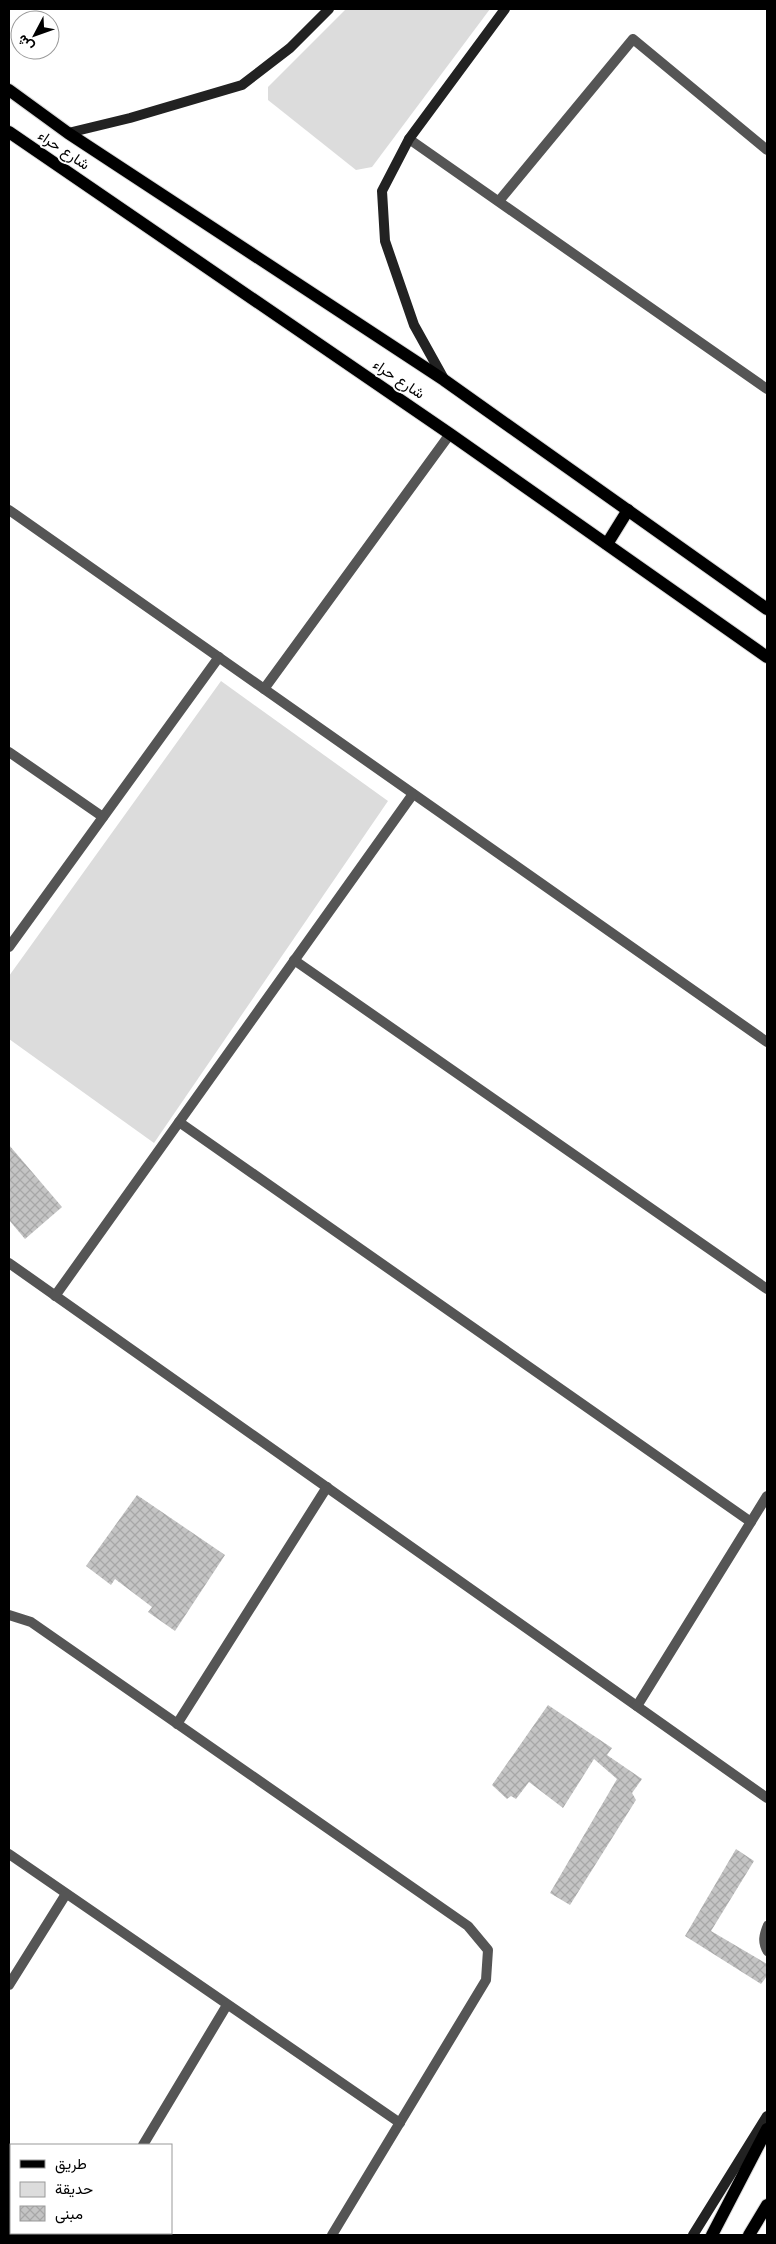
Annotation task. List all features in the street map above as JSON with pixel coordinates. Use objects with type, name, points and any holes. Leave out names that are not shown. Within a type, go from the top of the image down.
[{"type":"main road","name":"شارع حراء","points":[[9,90],[68,133],[444,380],[767,608]]},
{"type":"main road","name":"شارع حراء","points":[[9,132],[450,434],[767,657]]},
{"type":"main road","points":[[607,544],[628,510]]},
{"type":"main road","points":[[712,2235],[767,2129]]},
{"type":"main road","points":[[749,2235],[767,2204]]},
{"type":"street","points":[[68,133],[130,118],[242,86],[290,48],[329,9]]},
{"type":"street","points":[[444,380],[414,325],[385,241],[382,191],[409,139],[505,9]]},
{"type":"street","points":[[499,201],[632,39],[767,150]]},
{"type":"street","points":[[409,139],[767,389]]},
{"type":"street","points":[[264,689],[450,434]]},
{"type":"street","points":[[9,510],[767,1042]]},
{"type":"street","points":[[9,947],[218,657]]},
{"type":"street","points":[[9,752],[103,817]]},
{"type":"street","points":[[55,1296],[413,794]]},
{"type":"street","points":[[294,960],[767,1289]]},
{"type":"street","points":[[179,1122],[751,1522]]},
{"type":"street","points":[[9,1263],[767,1798]]},
{"type":"street","points":[[177,1724],[327,1487]]},
{"type":"street","points":[[636,1706],[767,1496]]},
{"type":"street","points":[[9,1615],[31,1622],[468,1926],[488,1950],[486,1980],[332,2235]]},
{"type":"street","points":[[9,1854],[400,2123]]},
{"type":"street","points":[[9,1985],[66,1894]]},
{"type":"street","points":[[143,2144],[227,2005]]},
{"type":"street","points":[[693,2235],[767,2116]]},
{"type":"lane","points":[[767,1925],[762,1936],[767,1952]]},
{"type":"green space","points":[[346,9],[490,9],[372,167],[356,170],[268,100],[268,87]]},
{"type":"green space","points":[[221,681],[388,801],[154,1143],[9,1039],[9,976]]},
{"type":"building","points":[[9,1145],[62,1207],[25,1239],[9,1220]]},
{"type":"building","points":[[137,1495],[225,1555],[175,1631],[148,1612],[152,1607],[115,1579],[111,1585],[86,1566]]},
{"type":"building","points":[[548,1705],[612,1748],[607,1755],[642,1779],[632,1793],[636,1800],[570,1905],[550,1893],[617,1779],[594,1759],[563,1808],[529,1782],[516,1799],[511,1796],[507,1799],[492,1785]]},
{"type":"building","points":[[736,1849],[754,1861],[711,1931],[767,1964],[767,1976],[761,1984],[685,1936]]}]
